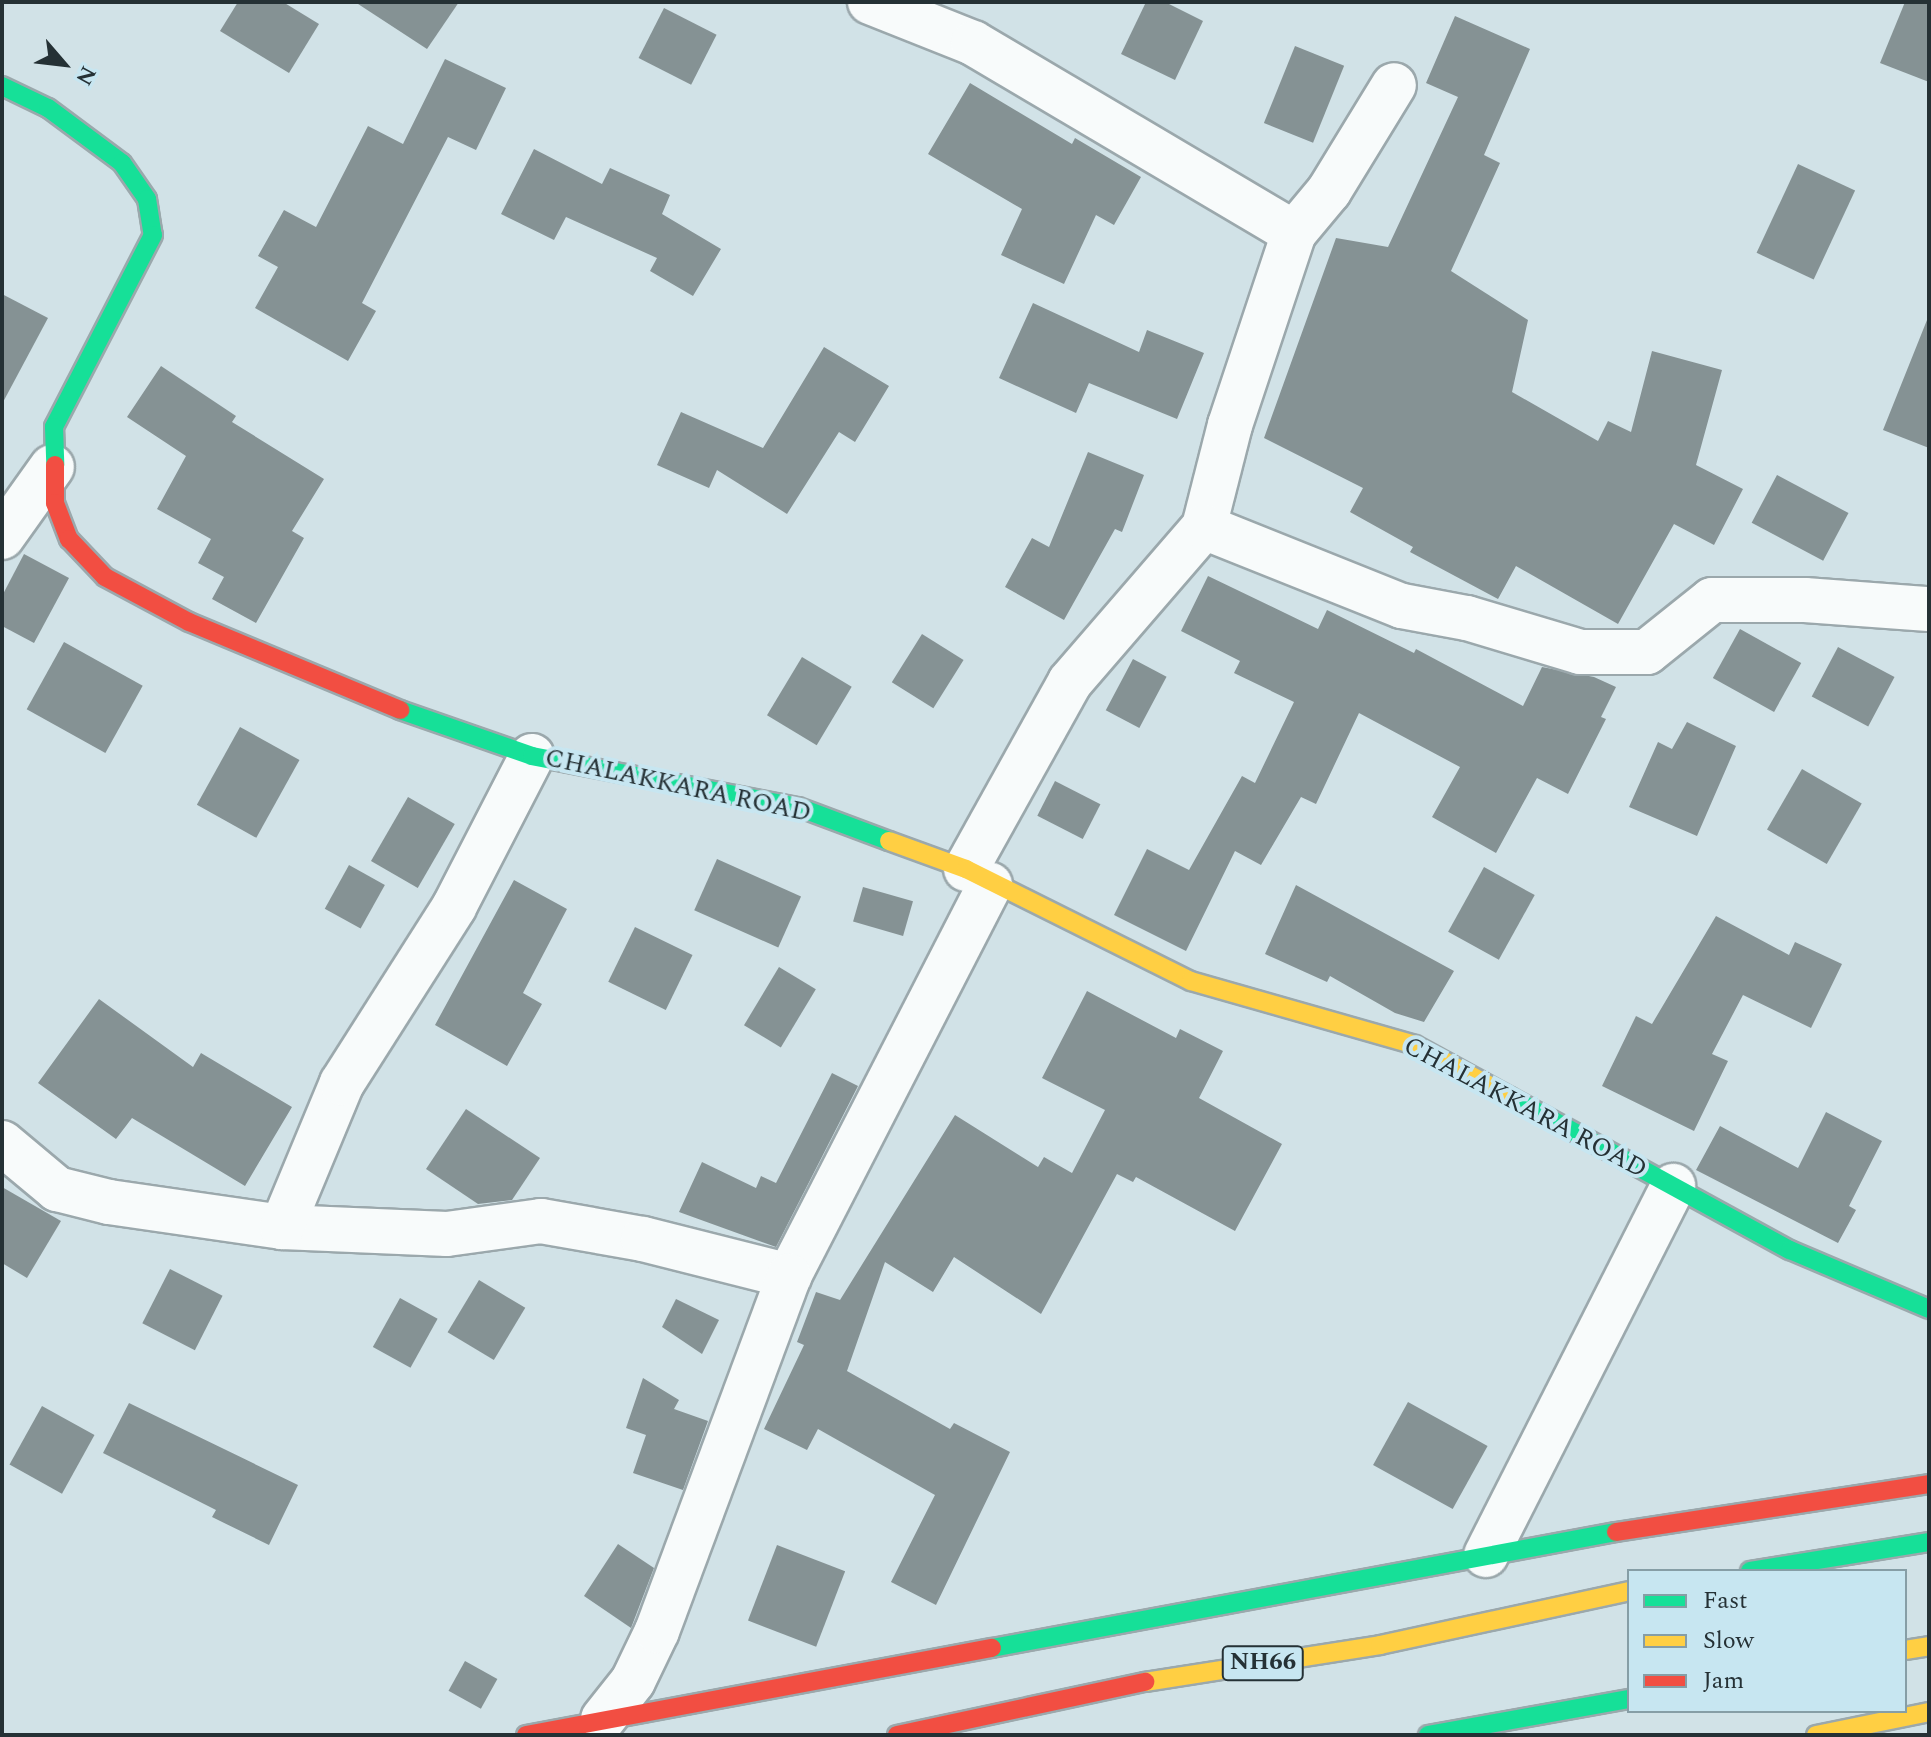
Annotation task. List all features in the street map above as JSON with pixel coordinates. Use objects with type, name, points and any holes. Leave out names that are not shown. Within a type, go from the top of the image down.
[{"type":"main road","name":"CHALAKKARA ROAD","points":[[2,86],[48,108],[122,163],[147,199],[153,235],[54,427],[52,467],[55,503],[69,539],[105,577],[189,622],[392,707],[532,756],[798,807],[978,877],[1191,981],[1415,1045],[1790,1250],[1929,1309]]},
{"type":"main road","points":[[526,1735],[1486,1555],[1929,1484]]},
{"type":"main road","points":[[1762,1569],[1929,1542]]},
{"type":"main road","name":"NH66","points":[[897,1735],[1162,1678],[1380,1645],[1627,1591]]},
{"type":"main road","points":[[1907,1650],[1929,1646]]},
{"type":"main road","points":[[1428,1735],[1627,1699]]},
{"type":"main road","points":[[1816,1735],[1929,1712]]},
{"type":"street","points":[[870,2],[973,43],[1294,233]]},
{"type":"street","points":[[603,1719],[633,1681],[657,1631],[789,1276],[1070,682],[1204,527],[1230,425],[1294,233],[1329,191],[1394,85]]},
{"type":"street","points":[[2,537],[52,467]]},
{"type":"street","points":[[1204,527],[1402,606],[1467,618],[1580,652],[1647,652],[1712,600],[1805,600],[1929,609]]},
{"type":"street","points":[[282,1227],[342,1083],[454,907],[532,756]]},
{"type":"street","points":[[2,1143],[57,1189],[109,1202],[282,1227],[447,1234],[541,1221],[643,1239],[789,1276]]},
{"type":"street","points":[[1486,1555],[1673,1186]]},
{"type":"building","points":[[238,2],[283,2],[319,24],[289,73],[220,31]]},
{"type":"building","points":[[355,2],[459,2],[427,49]]},
{"type":"building","points":[[1146,2],[1165,2],[1203,21],[1175,80],[1121,54]]},
{"type":"building","points":[[1905,2],[1929,2],[1929,82],[1880,63]]},
{"type":"building","points":[[664,8],[717,35],[691,85],[639,58]]},
{"type":"building","points":[[1455,16],[1530,49],[1484,155],[1500,163],[1451,271],[1528,320],[1512,392],[1598,441],[1608,421],[1631,432],[1652,351],[1722,370],[1696,465],[1743,489],[1714,545],[1674,524],[1618,624],[1516,566],[1498,599],[1410,552],[1413,547],[1350,512],[1363,488],[1264,438],[1336,238],[1388,247],[1458,97],[1426,83]]},
{"type":"building","points":[[1295,46],[1344,66],[1313,143],[1264,123]]},
{"type":"building","points":[[445,59],[506,88],[476,150],[448,137],[362,303],[376,311],[348,361],[255,308],[278,267],[258,256],[284,210],[316,227],[368,126],[403,144]]},
{"type":"building","points":[[970,83],[1072,144],[1075,138],[1141,177],[1114,225],[1096,215],[1064,284],[1001,255],[1022,209],[928,154]]},
{"type":"building","points":[[534,149],[602,184],[610,168],[670,195],[662,214],[721,249],[693,296],[650,271],[657,258],[566,217],[554,240],[501,214]]},
{"type":"building","points":[[1798,164],[1855,191],[1814,279],[1757,253]]},
{"type":"building","points":[[2,294],[48,318],[2,404]]},
{"type":"building","points":[[1033,303],[1139,352],[1147,330],[1204,353],[1177,419],[1089,383],[1076,413],[999,378]]},
{"type":"building","points":[[1929,320],[1929,448],[1883,430]]},
{"type":"building","points":[[824,347],[889,386],[855,442],[839,432],[787,514],[717,470],[709,488],[657,465],[681,412],[763,448]]},
{"type":"building","points":[[161,366],[236,416],[232,422],[324,479],[292,531],[304,538],[256,623],[212,599],[224,577],[198,563],[211,539],[157,509],[186,456],[127,417]]},
{"type":"building","points":[[1088,452],[1144,475],[1122,532],[1115,529],[1064,620],[1005,587],[1032,538],[1049,547]]},
{"type":"building","points":[[1777,475],[1849,513],[1823,561],[1752,523]]},
{"type":"building","points":[[24,554],[69,578],[34,643],[2,626],[2,596]]},
{"type":"building","points":[[1208,576],[1318,629],[1327,610],[1414,653],[1416,649],[1523,706],[1542,667],[1594,677],[1616,687],[1601,717],[1606,719],[1568,794],[1537,778],[1496,853],[1432,817],[1460,767],[1359,713],[1316,804],[1301,797],[1261,865],[1235,851],[1186,951],[1114,915],[1147,849],[1189,870],[1242,776],[1255,783],[1294,702],[1234,673],[1240,661],[1181,631]]},
{"type":"building","points":[[1740,629],[1801,663],[1774,712],[1713,678]]},
{"type":"building","points":[[922,634],[964,660],[933,708],[892,682]]},
{"type":"building","points":[[64,642],[143,686],[105,753],[27,709]]},
{"type":"building","points":[[1838,647],[1895,677],[1868,726],[1812,696]]},
{"type":"building","points":[[802,657],[852,687],[817,745],[767,715]]},
{"type":"building","points":[[1133,659],[1167,677],[1139,728],[1106,710]]},
{"type":"building","points":[[1687,722],[1736,746],[1697,836],[1629,807],[1658,742],[1672,749]]},
{"type":"building","points":[[240,727],[299,760],[256,838],[197,805]]},
{"type":"building","points":[[1802,769],[1862,804],[1827,864],[1767,830]]},
{"type":"building","points":[[1055,781],[1100,804],[1083,839],[1037,816]]},
{"type":"building","points":[[408,797],[455,824],[418,888],[371,861]]},
{"type":"building","points":[[717,859],[801,896],[778,948],[694,910]]},
{"type":"building","points":[[349,865],[385,885],[361,929],[325,909]]},
{"type":"building","points":[[1484,867],[1535,895],[1499,960],[1448,932]]},
{"type":"building","points":[[514,880],[567,909],[523,993],[542,1004],[507,1066],[435,1025]]},
{"type":"building","points":[[1296,885],[1454,971],[1424,1022],[1395,1013],[1330,976],[1327,982],[1265,954]]},
{"type":"building","points":[[863,887],[913,901],[903,936],[853,922]]},
{"type":"building","points":[[1716,916],[1789,955],[1795,942],[1842,964],[1811,1028],[1743,995],[1712,1054],[1728,1061],[1694,1131],[1602,1086],[1636,1016],[1652,1024]]},
{"type":"building","points":[[635,927],[693,955],[666,1010],[608,982]]},
{"type":"building","points":[[779,967],[816,989],[781,1047],[744,1025]]},
{"type":"building","points":[[1087,991],[1176,1038],[1180,1029],[1223,1051],[1199,1098],[1282,1144],[1235,1231],[1136,1177],[1133,1182],[1117,1174],[1041,1314],[954,1257],[933,1292],[885,1262],[847,1371],[950,1429],[954,1423],[1010,1452],[936,1605],[891,1582],[935,1495],[818,1429],[807,1450],[764,1429],[804,1345],[797,1342],[816,1292],[840,1300],[955,1115],[1038,1167],[1044,1157],[1072,1173],[1105,1110],[1042,1078]]},
{"type":"building","points":[[99,999],[193,1067],[201,1053],[292,1107],[245,1186],[132,1118],[116,1139],[38,1083]]},
{"type":"building","points":[[832,1073],[858,1086],[776,1247],[679,1212],[702,1162],[756,1188],[761,1176],[776,1183]]},
{"type":"building","points":[[466,1109],[540,1158],[512,1200],[478,1204],[426,1169]]},
{"type":"building","points":[[1826,1112],[1882,1141],[1849,1206],[1856,1210],[1838,1243],[1696,1170],[1720,1126],[1798,1168]]},
{"type":"building","points":[[2,1187],[61,1221],[27,1278],[2,1263]]},
{"type":"building","points":[[170,1269],[223,1296],[195,1350],[142,1323]]},
{"type":"building","points":[[479,1280],[525,1308],[494,1360],[448,1332]]},
{"type":"building","points":[[400,1298],[438,1319],[410,1368],[373,1347]]},
{"type":"building","points":[[676,1299],[719,1320],[702,1354],[662,1327]]},
{"type":"building","points":[[643,1378],[679,1400],[674,1409],[708,1421],[683,1490],[633,1473],[646,1435],[626,1428]]},
{"type":"building","points":[[1408,1402],[1488,1446],[1453,1509],[1373,1465]]},
{"type":"building","points":[[129,1403],[298,1485],[269,1545],[212,1517],[216,1510],[103,1453]]},
{"type":"building","points":[[42,1406],[94,1435],[62,1494],[10,1465]]},
{"type":"building","points":[[618,1544],[654,1568],[631,1628],[584,1596]]},
{"type":"building","points":[[777,1545],[845,1571],[816,1647],[748,1621]]},
{"type":"building","points":[[465,1661],[497,1679],[481,1709],[449,1691]]},
{"type":"traffic: fast","points":[[2,86],[48,108],[122,163],[147,199],[153,235],[54,427],[55,465]]},
{"type":"traffic: fast","points":[[400,710],[532,756],[798,807],[889,841]]},
{"type":"traffic: fast","points":[[1510,1097],[1790,1250],[1929,1309]]},
{"type":"traffic: fast","points":[[992,1648],[1616,1532]]},
{"type":"traffic: fast","points":[[1762,1569],[1929,1542]]},
{"type":"traffic: fast","points":[[1428,1735],[1627,1699]]},
{"type":"traffic: slow","points":[[889,841],[966,869],[1191,981],[1415,1045],[1510,1097]]},
{"type":"traffic: slow","points":[[1145,1682],[1380,1645],[1627,1591]]},
{"type":"traffic: slow","points":[[1907,1650],[1929,1646]]},
{"type":"traffic: slow","points":[[1816,1735],[1929,1712]]},
{"type":"traffic: jam","points":[[55,465],[55,503],[69,539],[105,577],[189,622],[400,710]]},
{"type":"traffic: jam","points":[[1616,1532],[1929,1484]]},
{"type":"traffic: jam","points":[[526,1735],[992,1648]]},
{"type":"traffic: jam","points":[[897,1735],[1145,1682]]}]
